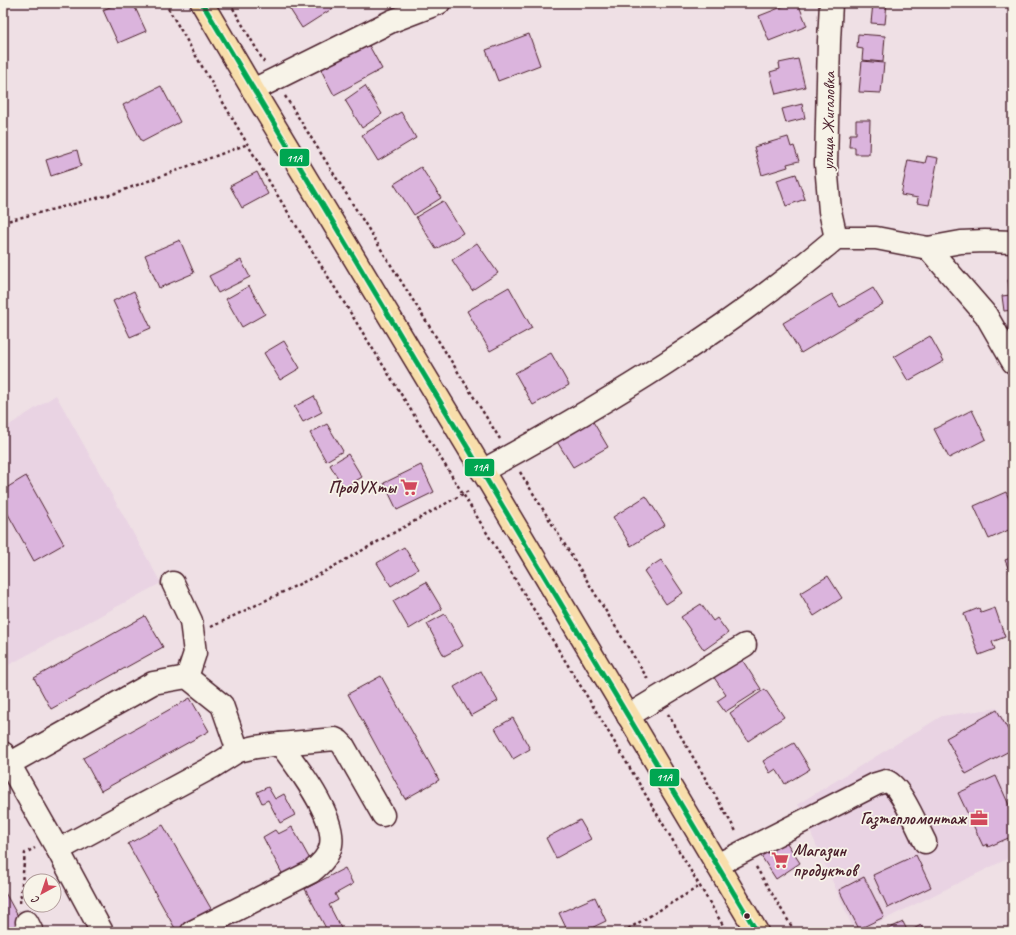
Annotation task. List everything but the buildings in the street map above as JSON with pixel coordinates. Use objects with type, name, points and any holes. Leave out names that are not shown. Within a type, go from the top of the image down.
[{"type":"main road","points":[[202,3],[757,932]]},
{"type":"street","points":[[253,90],[392,21],[439,3]]},
{"type":"street","name":"улица Жигаловка","points":[[831,3],[826,164],[830,211],[836,238]]},
{"type":"street","points":[[485,475],[688,349],[808,262],[836,238],[876,238],[928,248],[960,242],[1013,242]]},
{"type":"street","points":[[928,248],[986,315],[1013,362]]},
{"type":"street","points":[[173,583],[190,619],[195,653],[187,677]]},
{"type":"street","points":[[628,716],[745,645]]},
{"type":"street","points":[[102,932],[6,758],[153,683],[187,677],[222,705],[238,751]]},
{"type":"street","points":[[55,845],[214,766],[238,751],[280,744],[335,739],[339,741],[343,745],[383,815]]},
{"type":"street","points":[[192,932],[311,872],[329,852],[331,844],[329,823],[307,782],[280,744]]},
{"type":"street","points":[[717,865],[876,784],[886,781],[892,783],[900,794],[924,842]]},
{"type":"path","points":[[165,3],[280,199],[463,494],[727,932]]},
{"type":"path","points":[[3,222],[113,194],[248,144]]},
{"type":"path","points":[[190,619],[202,621],[206,629],[322,573],[463,494],[485,475]]},
{"type":"path","points":[[26,920],[25,853],[55,845]]},
{"type":"path","points":[[623,932],[700,886]]},
{"type":"shaded area","points":[[56,395],[161,583],[3,668],[3,429]]},
{"type":"shaded area","points":[[998,708],[1013,737],[1013,856],[859,932],[855,932],[798,804],[942,716]]},
{"type":"transit line","name":"11А","points":[[202,3],[757,932]]},
{"type":"place","name":"ПродУХты","points":[[409,487]]},
{"type":"place","name":"Газтепломонтаж","points":[[979,818]]},
{"type":"place","name":"Магазин продуктов","points":[[780,860]]}]
